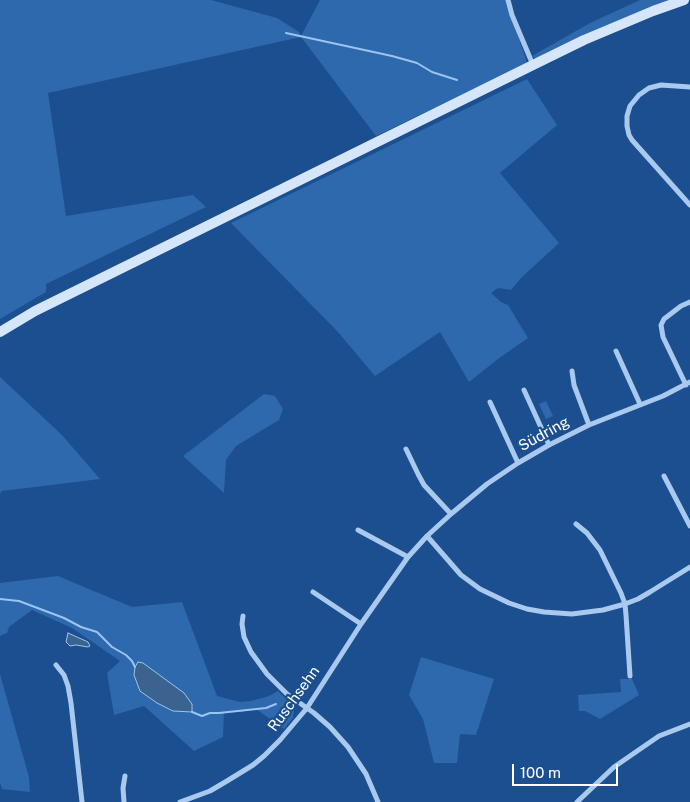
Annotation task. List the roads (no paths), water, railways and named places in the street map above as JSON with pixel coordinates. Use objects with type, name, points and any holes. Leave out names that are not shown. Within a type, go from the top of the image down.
[{"type":"main road","points":[[0,332],[35,311],[584,40],[684,0]]},
{"type":"street","points":[[508,0],[512,15],[533,65]]},
{"type":"street","points":[[690,88],[661,85],[649,88],[630,106],[627,116],[629,135],[690,205]]},
{"type":"street","points":[[688,384],[663,337],[661,325],[664,319],[681,306],[690,302]]},
{"type":"street","points":[[616,351],[640,404]]},
{"type":"street","points":[[572,371],[574,385],[589,425]]},
{"type":"street","name":"Südring","points":[[381,596],[408,557],[427,536],[487,484],[549,445],[589,425],[688,384]]},
{"type":"street","points":[[524,390],[549,445]]},
{"type":"street","points":[[490,402],[518,463]]},
{"type":"street","points":[[406,449],[424,485],[451,514]]},
{"type":"street","points":[[664,476],[690,526]]},
{"type":"street","points":[[576,524],[587,533],[600,550],[610,568],[624,604],[630,676]]},
{"type":"street","points":[[358,530],[408,557]]},
{"type":"street","points":[[427,536],[462,575],[480,589],[509,603],[539,611],[572,614],[603,610],[624,604],[638,599],[690,567]]},
{"type":"street","points":[[313,592],[361,624]]},
{"type":"street","name":"Ruschsehn","points":[[180,802],[210,790],[253,765],[280,740],[307,708],[381,596]]},
{"type":"street","points":[[243,616],[244,637],[251,652],[267,674],[287,694],[330,727],[348,747],[366,774],[378,802]]},
{"type":"street","points":[[56,666],[64,675],[68,686],[82,802]]},
{"type":"street","points":[[577,802],[614,766],[659,736],[690,724]]},
{"type":"street","points":[[124,802],[123,788],[125,776]]},
{"type":"waterway","points":[[286,33],[392,56],[417,63],[432,72],[457,80]]},
{"type":"waterway","points":[[0,599],[19,601],[97,632],[112,647],[126,655],[135,667]]},
{"type":"waterway","points":[[192,712],[202,716],[210,713],[266,708],[276,704]]}]
